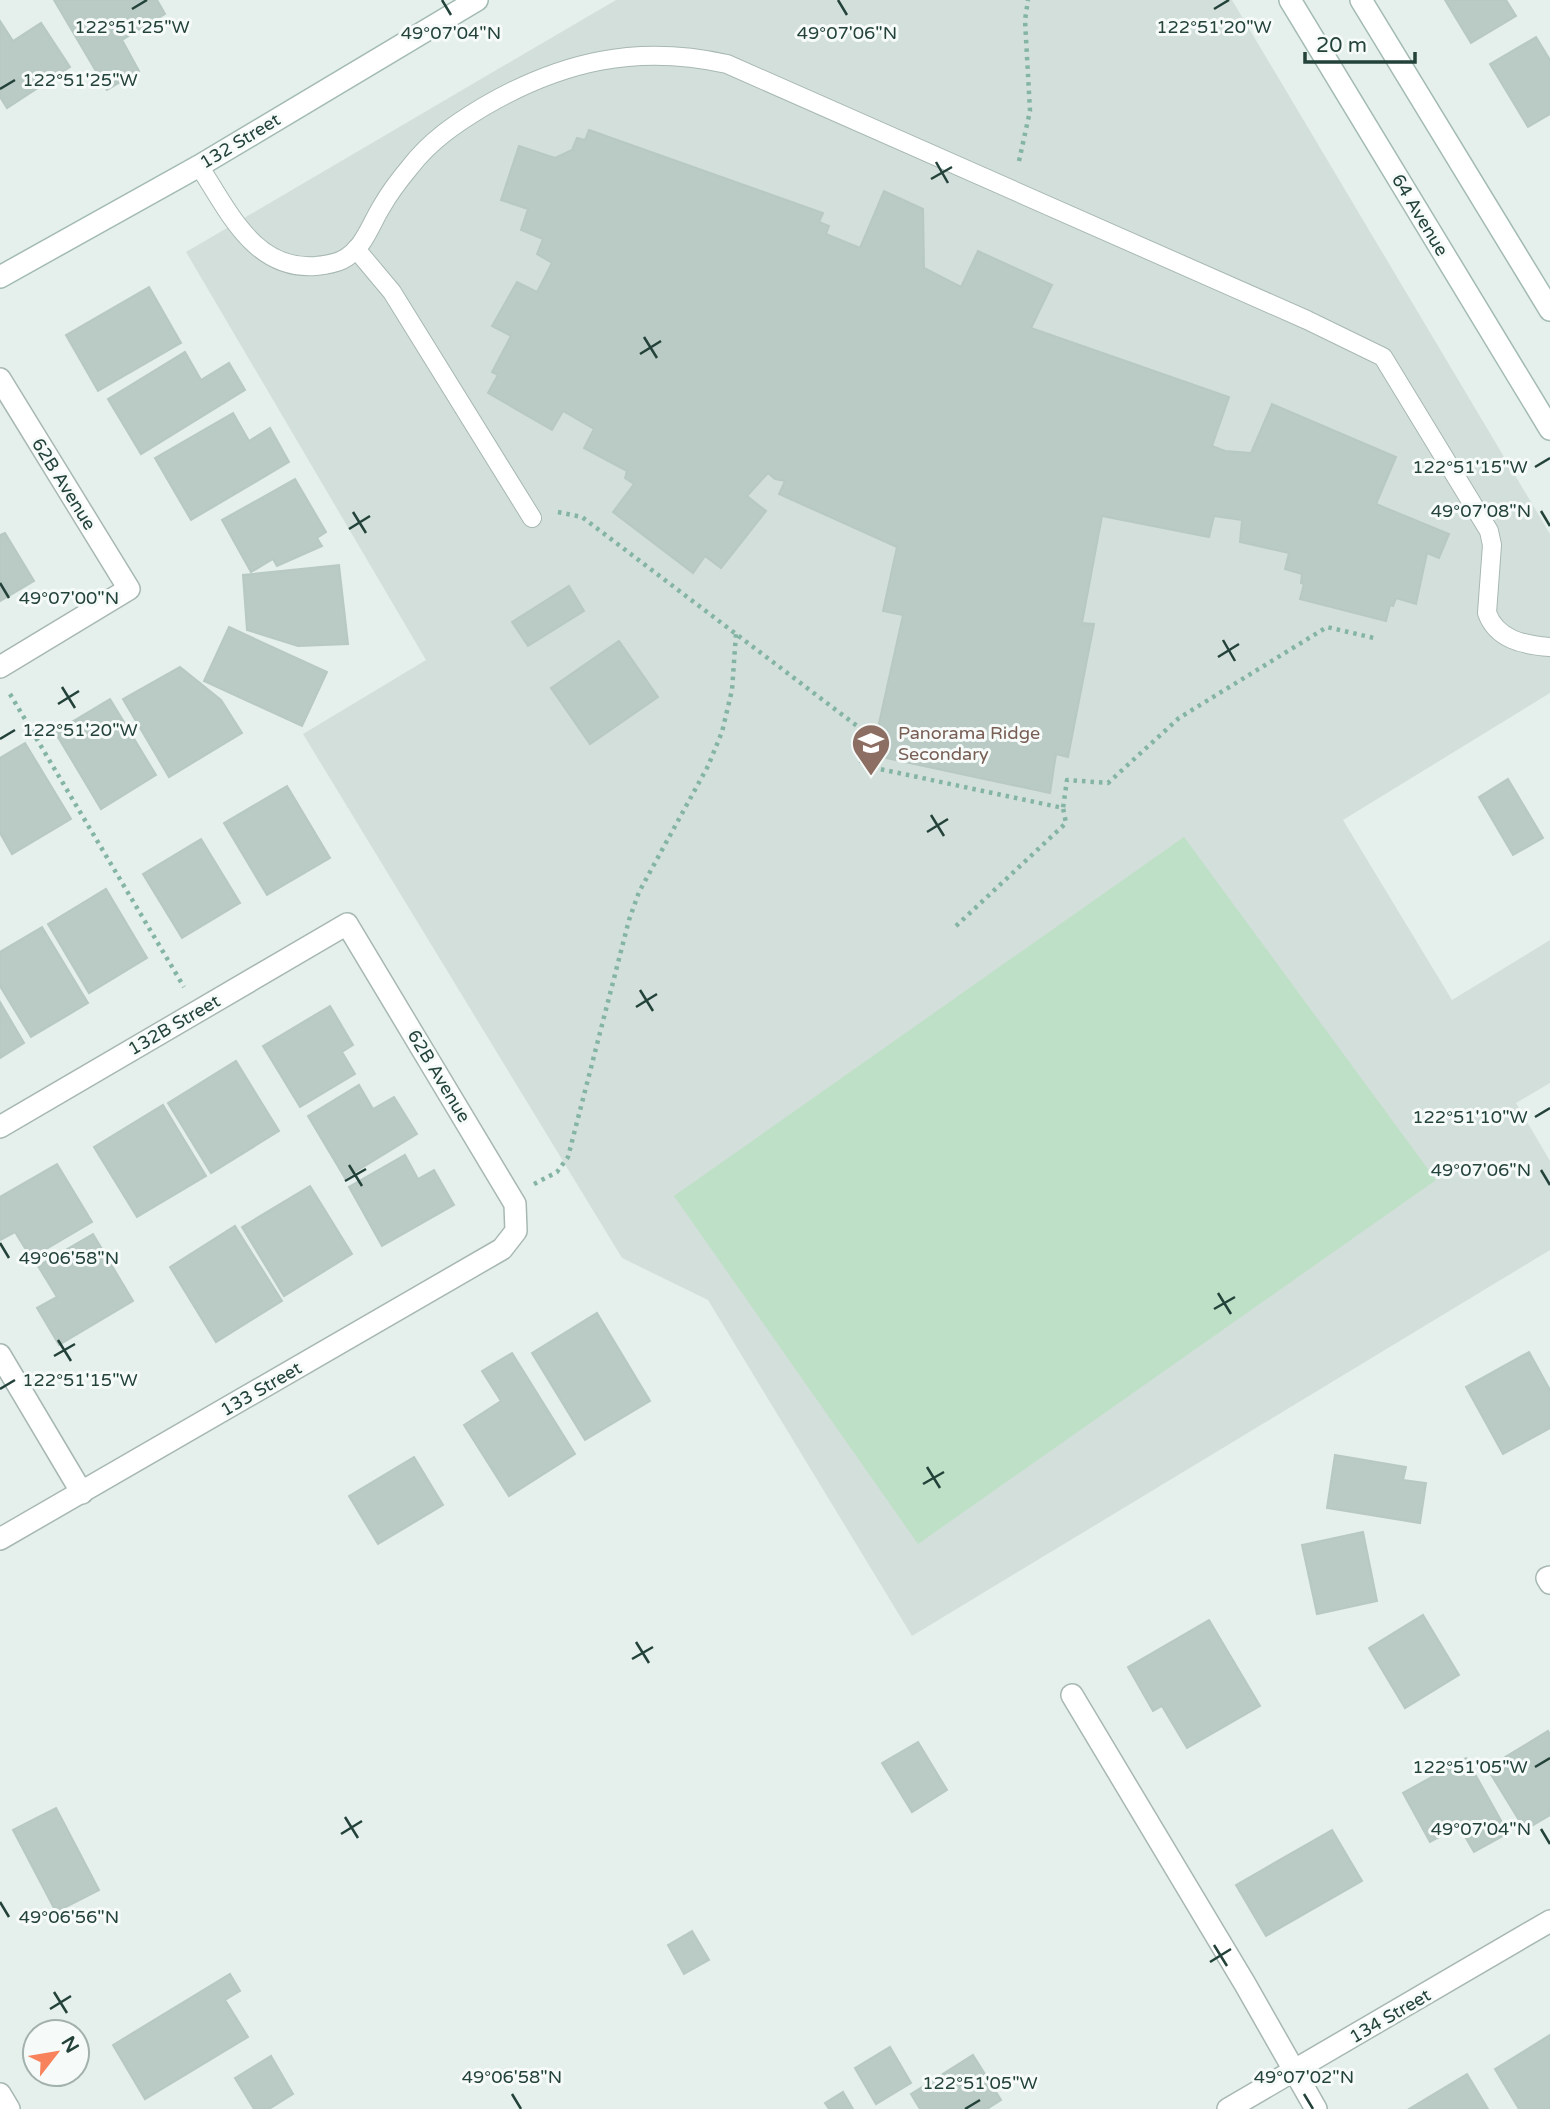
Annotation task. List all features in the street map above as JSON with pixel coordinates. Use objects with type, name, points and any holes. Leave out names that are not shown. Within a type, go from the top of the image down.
[{"type":"street","name":"132 Street","points":[[0,277],[199,166],[477,0]]},
{"type":"street","name":"64 Avenue","points":[[1290,0],[1550,429]]},
{"type":"street","points":[[1361,0],[1550,310]]},
{"type":"street","name":"62B Avenue","points":[[0,379],[129,589],[0,667]]},
{"type":"street","name":"62B Avenue","points":[[348,924],[515,1204],[516,1231]]},
{"type":"street","name":"132B Street","points":[[0,1127],[348,924]]},
{"type":"street","name":"133 Street","points":[[0,1539],[502,1249],[516,1231]]},
{"type":"street","points":[[0,1355],[82,1493]]},
{"type":"street","points":[[1072,1695],[1316,2109]]},
{"type":"street","name":"134 Street","points":[[1228,2109],[1550,1921]]},
{"type":"street","points":[[0,2094],[9,2109]]},
{"type":"lane","points":[[199,166],[246,236],[260,251],[281,262],[303,267],[327,265],[342,260],[356,249],[397,184],[434,140],[458,122],[513,90],[571,67],[605,58],[689,56],[727,64],[1383,356],[1489,531],[1492,545],[1487,613],[1490,622],[1508,638],[1521,644],[1550,647]]},
{"type":"lane","points":[[356,249],[392,292],[528,511]]},
{"type":"path","points":[[1019,161],[1030,111],[1025,20],[1028,0]]},
{"type":"path","points":[[528,511],[582,517],[865,732],[860,765],[1063,808]]},
{"type":"path","points":[[956,926],[1066,823],[1063,808],[1067,780],[1108,783],[1179,718],[1327,627],[1378,639]]},
{"type":"path","points":[[528,1188],[557,1172],[568,1157],[629,920],[639,892],[708,766],[722,732],[732,690],[736,634]]},
{"type":"path","points":[[7,689],[184,988]]},
{"type":"shaded area","name":"Panorama Ridge Secondary","points":[[616,0],[1232,0],[1550,534],[1550,693],[1343,820],[1452,1000],[1550,940],[1550,1083],[1516,1103],[1550,1161],[1550,1250],[912,1636],[708,1300],[622,1258],[303,734],[426,660],[186,252]]},
{"type":"green space","points":[[1184,837],[1436,1180],[918,1544],[674,1196]]},
{"type":"building","points":[[54,0],[157,0],[165,14],[122,40],[139,71],[107,90]]},
{"type":"building","points":[[1445,0],[1506,0],[1516,16],[1471,43]]},
{"type":"building","points":[[0,21],[13,41],[41,23],[70,67],[7,108],[0,97]]},
{"type":"building","points":[[1536,37],[1550,60],[1550,114],[1528,127],[1490,64]]},
{"type":"building","points":[[589,130],[823,213],[819,222],[829,226],[826,234],[860,248],[884,191],[923,209],[924,268],[961,287],[978,251],[1052,285],[1031,328],[1229,397],[1212,446],[1225,451],[1251,453],[1272,404],[1396,457],[1376,504],[1449,534],[1439,558],[1427,553],[1416,604],[1396,598],[1393,606],[1390,605],[1386,621],[1300,599],[1304,584],[1301,583],[1302,574],[1285,569],[1289,553],[1240,542],[1242,520],[1214,516],[1209,537],[1102,516],[1082,623],[1094,624],[1068,757],[1056,754],[1050,793],[872,755],[903,615],[883,611],[897,547],[779,494],[785,481],[775,479],[768,473],[747,496],[766,511],[721,568],[705,556],[693,573],[613,512],[634,484],[625,478],[627,471],[584,448],[594,429],[563,411],[552,430],[488,393],[498,375],[492,372],[511,336],[492,326],[517,282],[537,292],[552,263],[537,254],[543,239],[521,230],[528,209],[501,200],[519,146],[555,158],[572,150],[577,138],[585,140]]},
{"type":"building","points":[[149,287],[181,343],[98,391],[66,335]]},
{"type":"building","points":[[185,352],[201,380],[229,363],[245,390],[141,454],[108,399]]},
{"type":"building","points":[[233,413],[249,441],[270,428],[289,462],[191,520],[155,458]]},
{"type":"building","points":[[295,479],[326,532],[317,538],[322,546],[277,566],[273,559],[251,572],[222,520]]},
{"type":"building","points":[[5,533],[34,581],[0,601],[0,535]]},
{"type":"building","points":[[339,565],[348,644],[298,646],[247,630],[243,575]]},
{"type":"building","points":[[569,586],[584,611],[528,646],[512,622]]},
{"type":"building","points":[[229,627],[327,672],[302,726],[204,681]]},
{"type":"building","points":[[619,641],[658,697],[590,744],[551,688]]},
{"type":"building","points":[[180,667],[221,700],[242,733],[169,777],[123,699]]},
{"type":"building","points":[[110,699],[156,775],[101,809],[55,732]]},
{"type":"building","points":[[25,743],[71,819],[12,854],[0,833],[0,758]]},
{"type":"building","points":[[1508,779],[1543,838],[1513,855],[1479,797]]},
{"type":"building","points":[[287,786],[330,858],[267,895],[224,823]]},
{"type":"building","points":[[201,839],[240,903],[182,938],[143,874]]},
{"type":"building","points":[[106,889],[147,958],[89,993],[48,924]]},
{"type":"building","points":[[42,927],[88,1003],[31,1037],[0,986],[0,952]]},
{"type":"building","points":[[0,1002],[24,1043],[0,1058]]},
{"type":"building","points":[[330,1006],[353,1045],[342,1052],[355,1074],[300,1107],[263,1046]]},
{"type":"building","points":[[236,1061],[279,1131],[211,1173],[168,1103]]},
{"type":"building","points":[[359,1085],[373,1109],[394,1097],[417,1134],[345,1178],[308,1116]]},
{"type":"building","points":[[163,1105],[206,1176],[137,1217],[94,1147]]},
{"type":"building","points":[[405,1155],[418,1179],[434,1170],[454,1205],[382,1246],[349,1187]]},
{"type":"building","points":[[57,1164],[92,1222],[31,1258],[15,1232],[0,1240],[0,1197]]},
{"type":"building","points":[[310,1186],[352,1254],[284,1296],[242,1227]]},
{"type":"building","points":[[235,1226],[282,1301],[216,1342],[170,1267]]},
{"type":"building","points":[[93,1234],[133,1301],[59,1345],[37,1308],[57,1297],[38,1266]]},
{"type":"building","points":[[597,1313],[650,1401],[585,1440],[532,1353]]},
{"type":"building","points":[[1529,1352],[1550,1390],[1550,1428],[1503,1454],[1466,1387]]},
{"type":"building","points":[[512,1353],[575,1454],[509,1496],[464,1425],[501,1401],[482,1371]]},
{"type":"building","points":[[1335,1455],[1406,1467],[1403,1480],[1426,1483],[1420,1523],[1327,1508]]},
{"type":"building","points":[[414,1457],[443,1505],[378,1544],[349,1496]]},
{"type":"building","points":[[1363,1532],[1377,1601],[1317,1614],[1302,1545]]},
{"type":"building","points":[[1423,1615],[1459,1675],[1405,1708],[1369,1648]]},
{"type":"building","points":[[1209,1620],[1260,1706],[1187,1748],[1162,1706],[1153,1711],[1128,1667]]},
{"type":"building","points":[[1548,1731],[1550,1815],[1525,1830],[1487,1768]]},
{"type":"building","points":[[918,1742],[947,1790],[912,1812],[882,1763]]},
{"type":"building","points":[[1466,1758],[1508,1833],[1474,1852],[1459,1826],[1430,1842],[1403,1793]]},
{"type":"building","points":[[56,1808],[99,1890],[56,1912],[13,1830]]},
{"type":"building","points":[[1332,1830],[1362,1881],[1266,1936],[1236,1885]]},
{"type":"building","points":[[692,1931],[709,1960],[684,1974],[668,1945]]},
{"type":"building","points":[[230,1974],[240,1991],[225,2000],[248,2037],[145,2099],[113,2045]]},
{"type":"building","points":[[1550,2035],[1550,2109],[1519,2109],[1495,2069]]},
{"type":"building","points":[[890,2047],[911,2083],[876,2104],[855,2068]]},
{"type":"building","points":[[973,2055],[1001,2100],[987,2109],[920,2109],[911,2094]]},
{"type":"building","points":[[271,2056],[293,2094],[269,2109],[254,2109],[235,2078]]},
{"type":"building","points":[[1467,2074],[1488,2109],[1409,2109]]},
{"type":"building","points":[[843,2092],[853,2109],[829,2109],[825,2103]]},
{"type":"place","name":"Panorama Ridge Secondary","points":[[871,777]]}]
